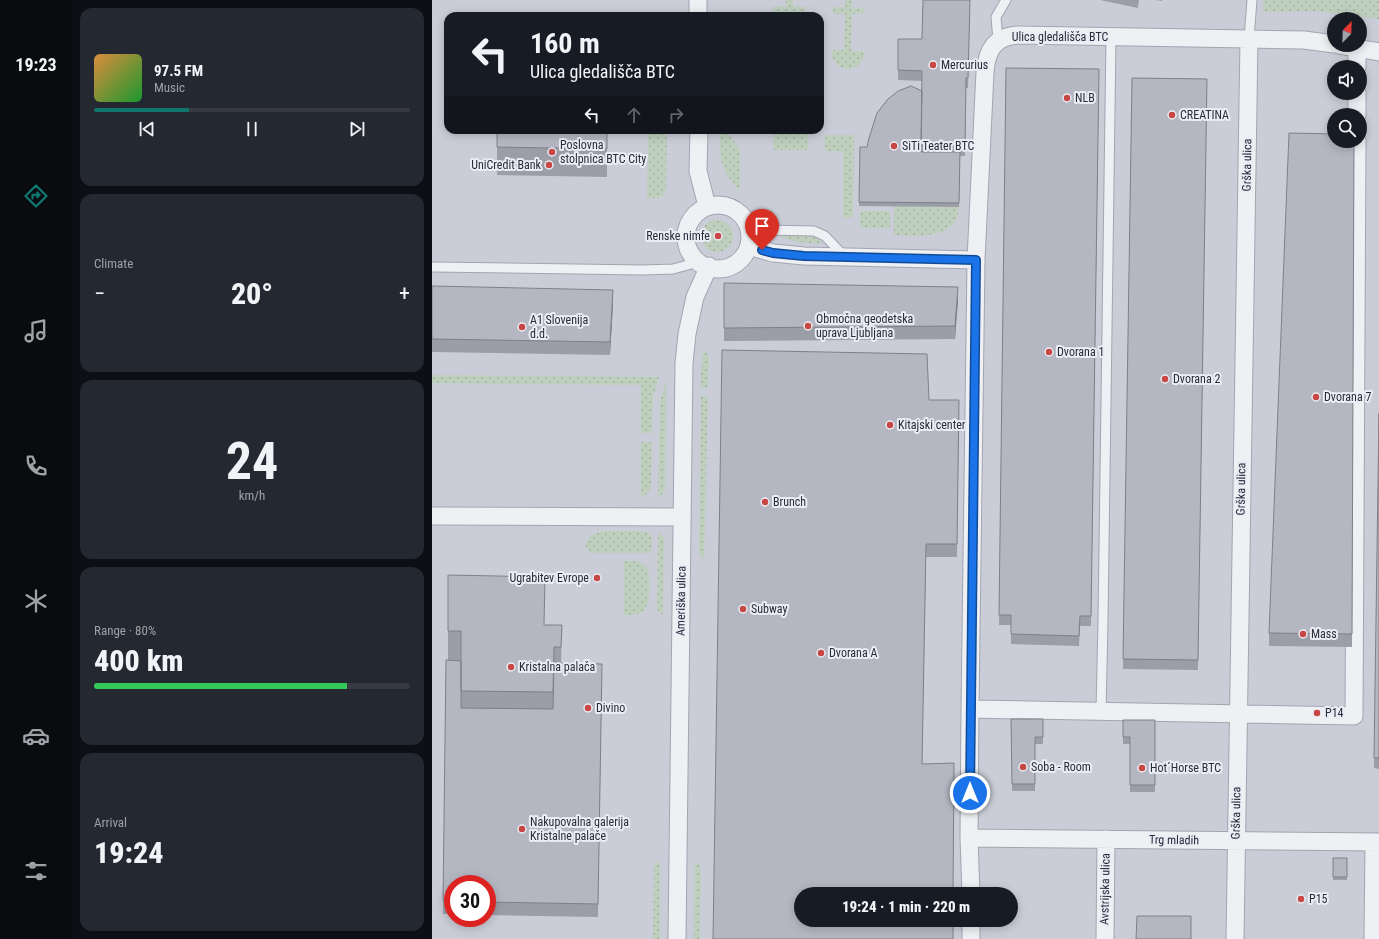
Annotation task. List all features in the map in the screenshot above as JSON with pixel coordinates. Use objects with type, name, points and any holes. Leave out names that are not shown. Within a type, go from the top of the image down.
[{"type":"street","points":[[698,0],[698,12]]},
{"type":"street","name":"Ulica gledališča BTC","points":[[972,887],[970,838],[970,709],[976,260],[986,67],[991,49],[998,41],[1009,36],[1018,35],[1249,38],[1304,40],[1327,43]]},
{"type":"street","name":"Grška ulica","points":[[1235,939],[1249,38]]},
{"type":"street","points":[[1367,50],[1379,52]]},
{"type":"street","points":[[698,134],[698,171],[707,206]]},
{"type":"street","points":[[970,709],[1354,716],[1357,148]]},
{"type":"street","points":[[720,205],[731,208],[739,213],[749,228],[749,246],[744,256],[738,263],[722,268],[704,264],[692,255],[687,247],[686,232],[693,217],[707,206],[720,205]]},
{"type":"street","points":[[749,246],[773,253],[804,256],[976,260]]},
{"type":"street","name":"Ameriška ulica","points":[[676,939],[683,392],[687,334],[704,264]]},
{"type":"street","points":[[432,516],[682,516]]},
{"type":"street","name":"Trg mladih","points":[[970,838],[1376,842]]},
{"type":"street","name":"Avstrijska ulica","points":[[1104,939],[1106,839]]},
{"type":"street","points":[[1373,939],[1376,842]]},
{"type":"street","points":[[971,927],[971,939]]},
{"type":"lane","points":[[998,41],[996,17],[1006,0]]},
{"type":"lane","points":[[1249,38],[1252,0]]},
{"type":"lane","points":[[1101,711],[1111,37]]},
{"type":"lane","points":[[749,228],[764,230],[814,231],[826,236],[845,257]]},
{"type":"lane","points":[[432,267],[643,270],[673,269],[704,264]]},
{"type":"shaded area","points":[[432,0],[1379,0],[1379,939],[432,939]]},
{"type":"green space","points":[[786,0],[793,0],[793,6],[805,7],[806,12],[772,11],[775,6],[786,7]]},
{"type":"green space","points":[[845,0],[852,0],[852,7],[863,8],[865,10],[864,13],[852,14],[851,51],[863,51],[865,54],[858,66],[848,70],[839,66],[831,55],[833,50],[844,50],[845,14],[834,14],[832,10],[834,7],[845,7]]},
{"type":"green space","points":[[1263,0],[1379,0],[1379,19],[1367,17],[1367,12],[1263,12]]},
{"type":"green space","points":[[648,134],[667,134],[666,189],[664,195],[659,198],[647,198]]},
{"type":"green space","points":[[720,134],[729,134],[740,150],[740,191],[728,177],[722,165]]},
{"type":"green space","points":[[774,134],[808,134],[808,150],[773,150]]},
{"type":"green space","points":[[825,135],[854,135],[853,217],[843,218],[843,151],[825,151]]},
{"type":"green space","points":[[894,206],[959,207],[957,218],[952,225],[944,231],[935,234],[914,236],[894,235]]},
{"type":"green space","points":[[860,211],[890,211],[890,228],[860,228]]},
{"type":"green space","points":[[714,220],[720,220],[730,227],[733,236],[732,242],[726,249],[720,252],[714,252],[704,245],[701,239],[701,233],[708,223]]},
{"type":"green space","points":[[778,236],[806,236],[817,238],[821,241],[820,244],[797,242]]},
{"type":"green space","points":[[703,352],[706,352],[709,357],[708,388],[701,388]]},
{"type":"green space","points":[[432,375],[659,377],[653,397],[652,433],[641,433],[641,385],[432,383]]},
{"type":"green space","points":[[666,381],[665,492],[658,498],[660,402]]},
{"type":"green space","points":[[701,396],[708,396],[704,559],[699,554]]},
{"type":"green space","points":[[641,442],[652,442],[651,486],[648,493],[641,497]]},
{"type":"green space","points":[[605,531],[647,532],[652,539],[650,552],[591,553],[585,547],[587,540],[594,534]]},
{"type":"green space","points":[[658,532],[664,538],[663,614],[659,612],[657,608]]},
{"type":"green space","points":[[624,561],[638,561],[648,568],[649,596],[644,612],[624,615]]},
{"type":"green space","points":[[660,862],[660,939],[653,939],[654,866],[656,863]]},
{"type":"green space","points":[[695,862],[701,866],[700,939],[694,939]]},
{"type":"building","name":"Mercurius","points":[[923,0],[970,0],[968,78],[966,78],[965,146],[921,145],[922,71],[898,70],[898,39],[922,39]]},
{"type":"building","name":"Dvorana 1","points":[[1006,68],[1099,69],[1091,616],[1080,616],[1079,636],[1011,634],[1011,615],[999,615]]},
{"type":"building","name":"Dvorana 2","points":[[1132,78],[1207,79],[1198,660],[1123,659]]},
{"type":"building","name":"SiTi Teater BTC","points":[[911,86],[922,91],[921,152],[960,152],[959,203],[859,202],[860,147],[867,147],[877,113],[888,99],[898,91]]},
{"type":"building","name":"Dvorana 7","points":[[1289,133],[1327,134],[1327,148],[1354,148],[1352,634],[1269,633]]},
{"type":"building","points":[[497,134],[607,134],[607,149],[497,147]]},
{"type":"building","points":[[724,283],[958,287],[955,326],[724,328]]},
{"type":"building","name":"A1 Slovenija d.d.","points":[[432,286],[613,290],[610,342],[432,339]]},
{"type":"building","name":"Dvorana A","points":[[722,350],[927,354],[929,400],[959,400],[957,544],[926,544],[922,764],[954,763],[953,887],[794,887],[794,927],[953,927],[953,939],[713,939]]},
{"type":"building","points":[[1379,413],[1379,758],[1374,758]]},
{"type":"building","name":"Kristalna palača","points":[[448,575],[545,577],[544,625],[562,625],[561,647],[554,647],[553,692],[461,691],[461,631],[448,631]]},
{"type":"building","name":"Nakupovalna galerija Kristalne palače","points":[[446,660],[461,661],[461,708],[553,709],[554,663],[602,664],[598,904],[496,902],[496,875],[444,875],[443,901]]},
{"type":"building","name":"Soba - Room","points":[[1011,719],[1043,719],[1043,737],[1035,737],[1035,784],[1012,784]]},
{"type":"building","name":"Hot´Horse BTC","points":[[1123,720],[1155,720],[1155,785],[1130,785],[1130,737],[1123,737]]},
{"type":"building","points":[[1333,858],[1347,858],[1347,877],[1333,877]]},
{"type":"building","points":[[1137,916],[1191,916],[1191,939],[1136,939]]},
{"type":"place","name":"Mercurius","points":[[933,65]]},
{"type":"place","name":"NLB","points":[[1067,98]]},
{"type":"place","name":"CREATINA","points":[[1172,115]]},
{"type":"place","name":"SiTi Teater BTC","points":[[894,146]]},
{"type":"place","name":"Poslovna stolpnica BTC City","points":[[552,152]]},
{"type":"place","name":"UniCredit Bank","points":[[549,165]]},
{"type":"place","name":"Renske nimfe","points":[[718,236]]},
{"type":"place","name":"Območna geodetska uprava Ljubljana","points":[[808,326]]},
{"type":"place","name":"A1 Slovenija d.d.","points":[[522,327]]},
{"type":"place","name":"Dvorana 1","points":[[1049,352]]},
{"type":"place","name":"Dvorana 2","points":[[1165,379]]},
{"type":"place","name":"Dvorana 7","points":[[1316,397]]},
{"type":"place","name":"Kitajski center","points":[[890,425]]},
{"type":"place","name":"Brunch","points":[[765,502]]},
{"type":"place","name":"Ugrabitev Evrope","points":[[597,578]]},
{"type":"place","name":"Subway","points":[[743,609]]},
{"type":"place","name":"Mass","points":[[1303,634]]},
{"type":"place","name":"Dvorana A","points":[[821,653]]},
{"type":"place","name":"Kristalna palača","points":[[511,667]]},
{"type":"place","name":"Divino","points":[[588,708]]},
{"type":"place","name":"P14","points":[[1317,713]]},
{"type":"place","name":"Soba - Room","points":[[1023,767]]},
{"type":"place","name":"Hot´Horse BTC","points":[[1142,768]]},
{"type":"place","name":"Nakupovalna galerija Kristalne palače","points":[[522,829]]},
{"type":"place","name":"P15","points":[[1301,899]]},
{"type":"route","points":[[762,250],[773,253],[804,256],[976,260],[970,793]]}]
